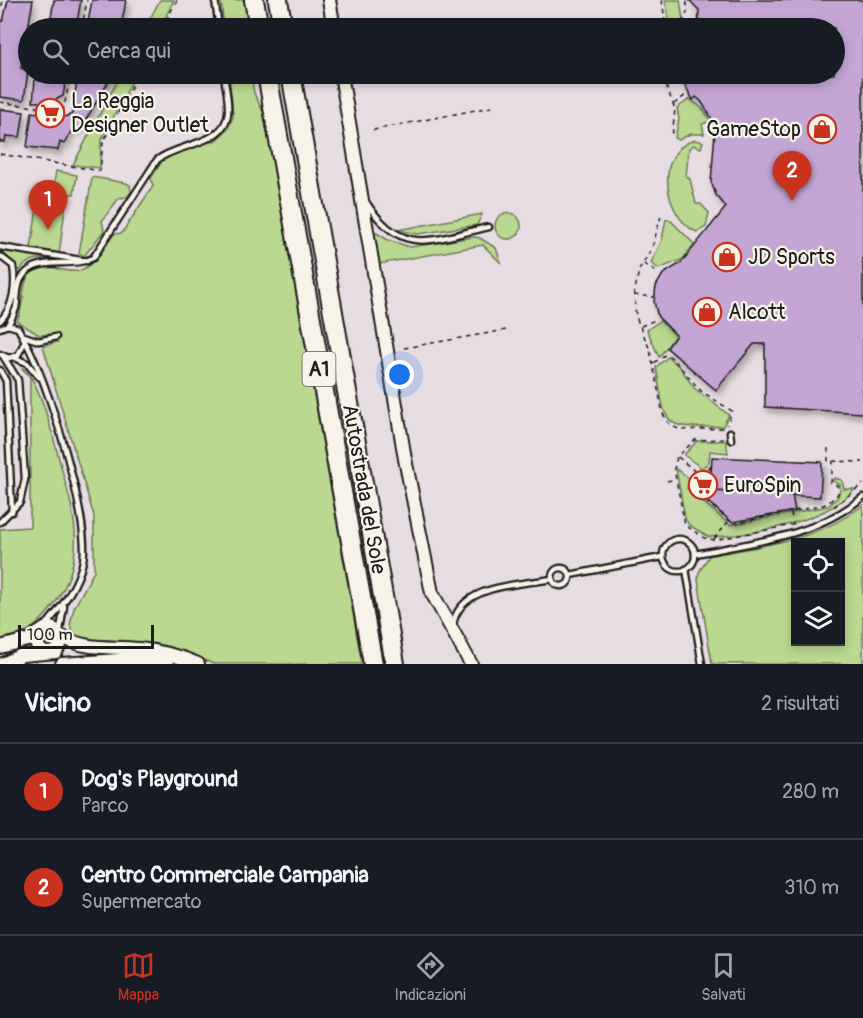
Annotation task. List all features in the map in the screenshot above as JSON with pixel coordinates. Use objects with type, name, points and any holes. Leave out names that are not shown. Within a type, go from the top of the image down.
[{"type":"highway","points":[[254,0],[257,18]]},
{"type":"highway","points":[[278,0],[281,18]]},
{"type":"highway","name":"Autostrada del Sole","points":[[269,84],[373,664]]},
{"type":"highway","name":"Autostrada del Sole","points":[[293,84],[395,664]]},
{"type":"street","points":[[329,0],[332,18]]},
{"type":"street","points":[[343,84],[405,459],[432,593],[471,664]]},
{"type":"street","points":[[0,647],[52,628],[83,647],[139,649],[178,656],[198,664]]},
{"type":"street","points":[[39,633],[37,646],[49,652]]},
{"type":"street","points":[[49,652],[61,645],[60,634]]},
{"type":"street","points":[[3,664],[22,655],[49,652],[93,654],[111,660]]},
{"type":"street","points":[[62,664],[133,659],[167,664]]},
{"type":"lane","points":[[215,0],[218,18]]},
{"type":"lane","points":[[8,325],[15,309],[22,276],[39,264],[67,265],[93,258],[157,160],[168,152],[214,136],[226,123],[228,110],[225,84]]},
{"type":"lane","points":[[359,182],[366,201],[380,223],[396,236],[412,241],[428,240],[489,227]]},
{"type":"lane","points":[[0,247],[87,261]]},
{"type":"lane","points":[[0,256],[13,266],[15,276],[10,308],[0,321]]},
{"type":"lane","points":[[0,328],[8,325],[18,328],[25,339],[57,425],[82,517],[83,559],[79,576],[64,605],[39,633]]},
{"type":"lane","points":[[25,339],[39,341],[56,337]]},
{"type":"lane","points":[[12,357],[22,351],[25,339]]},
{"type":"lane","points":[[2,355],[27,363],[42,382]]},
{"type":"lane","points":[[0,522],[12,513],[23,496],[25,479],[18,380],[2,355]]},
{"type":"lane","points":[[0,370],[6,381],[12,513]]},
{"type":"lane","points":[[730,432],[731,439]]},
{"type":"lane","points":[[695,554],[790,535],[823,523],[863,497]]},
{"type":"lane","points":[[678,539],[691,545],[695,554],[693,563],[686,569],[671,569],[663,557],[666,545],[678,539]]},
{"type":"lane","points":[[570,575],[663,557]]},
{"type":"lane","points":[[560,568],[567,570],[570,575],[569,581],[562,586],[557,585],[552,579],[553,573],[560,568]]},
{"type":"lane","points":[[686,569],[702,664]]},
{"type":"lane","points":[[453,632],[456,613],[471,597],[483,592],[552,579]]},
{"type":"lane","points":[[60,634],[64,605]]},
{"type":"path","points":[[0,15],[3,0]]},
{"type":"path","points":[[84,18],[87,0]]},
{"type":"path","points":[[167,18],[177,0]]},
{"type":"path","points":[[662,0],[665,18]]},
{"type":"path","points":[[684,18],[688,7],[686,0]]},
{"type":"path","points":[[0,102],[63,111],[69,84]]},
{"type":"path","points":[[0,154],[100,171],[103,142],[133,84]]},
{"type":"path","points":[[666,86],[676,118],[672,137]]},
{"type":"path","points":[[673,104],[686,95]]},
{"type":"path","points":[[373,130],[491,107]]},
{"type":"path","points":[[654,363],[666,354],[681,366],[701,391],[732,411],[726,427],[681,430],[670,425],[663,414],[654,363],[640,326],[634,295],[643,263],[652,248],[661,216]]},
{"type":"path","points":[[643,263],[658,273]]},
{"type":"path","points":[[634,295],[654,297]]},
{"type":"path","points":[[640,326],[655,320]]},
{"type":"path","points":[[404,348],[506,330]]},
{"type":"path","points":[[731,439],[694,440],[677,457],[674,469],[685,525],[705,538],[714,540],[802,522]]},
{"type":"path","points":[[828,448],[828,461],[863,462]]},
{"type":"path","points":[[677,457],[698,474],[690,488],[733,524],[827,504],[838,494],[838,486],[831,483],[833,461]]},
{"type":"path","points":[[667,481],[676,479]]},
{"type":"path","points":[[828,511],[849,498],[863,484]]},
{"type":"path","points":[[791,513],[793,525]]},
{"type":"path","points":[[714,540],[728,521]]},
{"type":"green space","points":[[160,0],[174,0],[165,18],[150,18]]},
{"type":"green space","points":[[221,0],[245,0],[248,18],[223,18]]},
{"type":"green space","points":[[665,0],[680,0],[683,18],[669,18]]},
{"type":"green space","points":[[116,84],[131,84],[101,141],[100,168],[73,165]]},
{"type":"green space","points":[[230,84],[253,84],[254,93],[264,114],[362,664],[214,664],[184,652],[125,642],[81,641],[74,635],[70,625],[74,608],[94,571],[94,516],[43,346],[58,342],[57,334],[39,335],[17,321],[24,288],[28,276],[37,268],[48,267],[78,271],[89,265],[114,234],[122,233],[153,186],[151,178],[163,160],[171,155],[216,140],[228,129],[233,117]]},
{"type":"green space","points":[[690,99],[703,109],[711,121],[702,124],[704,134],[690,134],[679,140],[675,138],[679,119],[677,108]]},
{"type":"green space","points":[[695,140],[703,142],[701,148],[694,145],[689,148],[686,176],[690,179],[696,204],[701,204],[709,213],[706,227],[697,232],[677,213],[668,185],[668,170],[673,157],[682,147]]},
{"type":"green space","points":[[56,171],[77,175],[74,194],[67,194],[59,254],[31,248],[37,208],[46,209],[51,203]]},
{"type":"green space","points":[[92,177],[126,183],[130,185],[131,192],[127,197],[119,198],[102,221],[104,231],[84,256],[79,253]]},
{"type":"green space","points":[[508,213],[517,217],[521,226],[517,235],[508,239],[499,235],[495,226],[499,217]]},
{"type":"green space","points":[[482,214],[477,225],[418,234],[398,230]]},
{"type":"green space","points":[[666,219],[670,220],[694,244],[683,259],[659,269],[651,263],[662,240]]},
{"type":"green space","points":[[375,232],[388,240],[410,247],[480,238],[496,248],[501,263],[483,245],[379,264],[373,243]]},
{"type":"green space","points":[[0,249],[51,259],[40,259],[27,263],[17,276],[12,262]]},
{"type":"green space","points":[[660,321],[676,335],[659,357],[647,330]]},
{"type":"green space","points":[[668,357],[680,367],[694,388],[729,415],[723,426],[687,427],[670,420],[662,401],[656,367]]},
{"type":"green space","points":[[22,368],[26,369],[37,389],[49,422],[72,509],[75,544],[68,579],[53,606],[27,631],[0,643],[0,529],[30,527],[30,377]]},
{"type":"green space","points":[[697,441],[726,441],[728,453],[710,451],[709,462],[702,468],[684,455]]},
{"type":"green space","points":[[676,469],[692,480],[687,488],[730,525],[828,506],[839,495],[840,485],[833,481],[834,478],[842,480],[844,489],[855,489],[842,501],[807,519],[766,530],[708,537],[689,525],[685,518]]},
{"type":"green space","points":[[863,505],[863,664],[712,664],[698,580],[699,572],[709,556],[791,540],[791,646],[845,646],[845,538],[796,538],[828,527]]},
{"type":"building","points":[[8,0],[33,0],[30,18],[18,18],[18,84],[26,84],[24,100],[0,97],[0,22],[3,21]]},
{"type":"building","points":[[54,0],[81,0],[78,18],[51,18]]},
{"type":"building","points":[[92,0],[126,0],[123,18],[89,18]]},
{"type":"building","points":[[689,0],[863,0],[863,413],[765,407],[765,344],[754,344],[716,390],[667,348],[676,335],[658,317],[654,302],[656,286],[663,274],[681,263],[726,207],[716,195],[711,182],[715,132],[711,117],[701,101],[696,97],[693,100],[684,84],[845,84],[845,18],[699,18],[699,10]]},
{"type":"building","points":[[35,84],[65,84],[63,96],[51,102],[33,102]]},
{"type":"building","points":[[76,84],[107,84],[81,128],[73,128],[64,144],[60,142],[58,150],[27,147],[32,112],[64,117],[72,114]]},
{"type":"building","points":[[0,109],[24,112],[20,137],[6,136],[5,142],[0,142]]},
{"type":"building","points":[[712,457],[822,462],[820,497],[710,491]]},
{"type":"building","points":[[711,465],[710,491],[792,495],[795,511],[732,522],[691,488]]},
{"type":"place","name":"La Reggia Designer Outlet","points":[[50,113]]},
{"type":"place","name":"GameStop","points":[[822,129]]},
{"type":"place","name":"Centro Commerciale Campania","points":[[792,201]]},
{"type":"place","name":"Dog's Playground","points":[[48,230]]},
{"type":"place","name":"JD Sports","points":[[727,257]]},
{"type":"place","name":"Alcott","points":[[707,312]]},
{"type":"place","name":"EuroSpin","points":[[703,485]]}]
